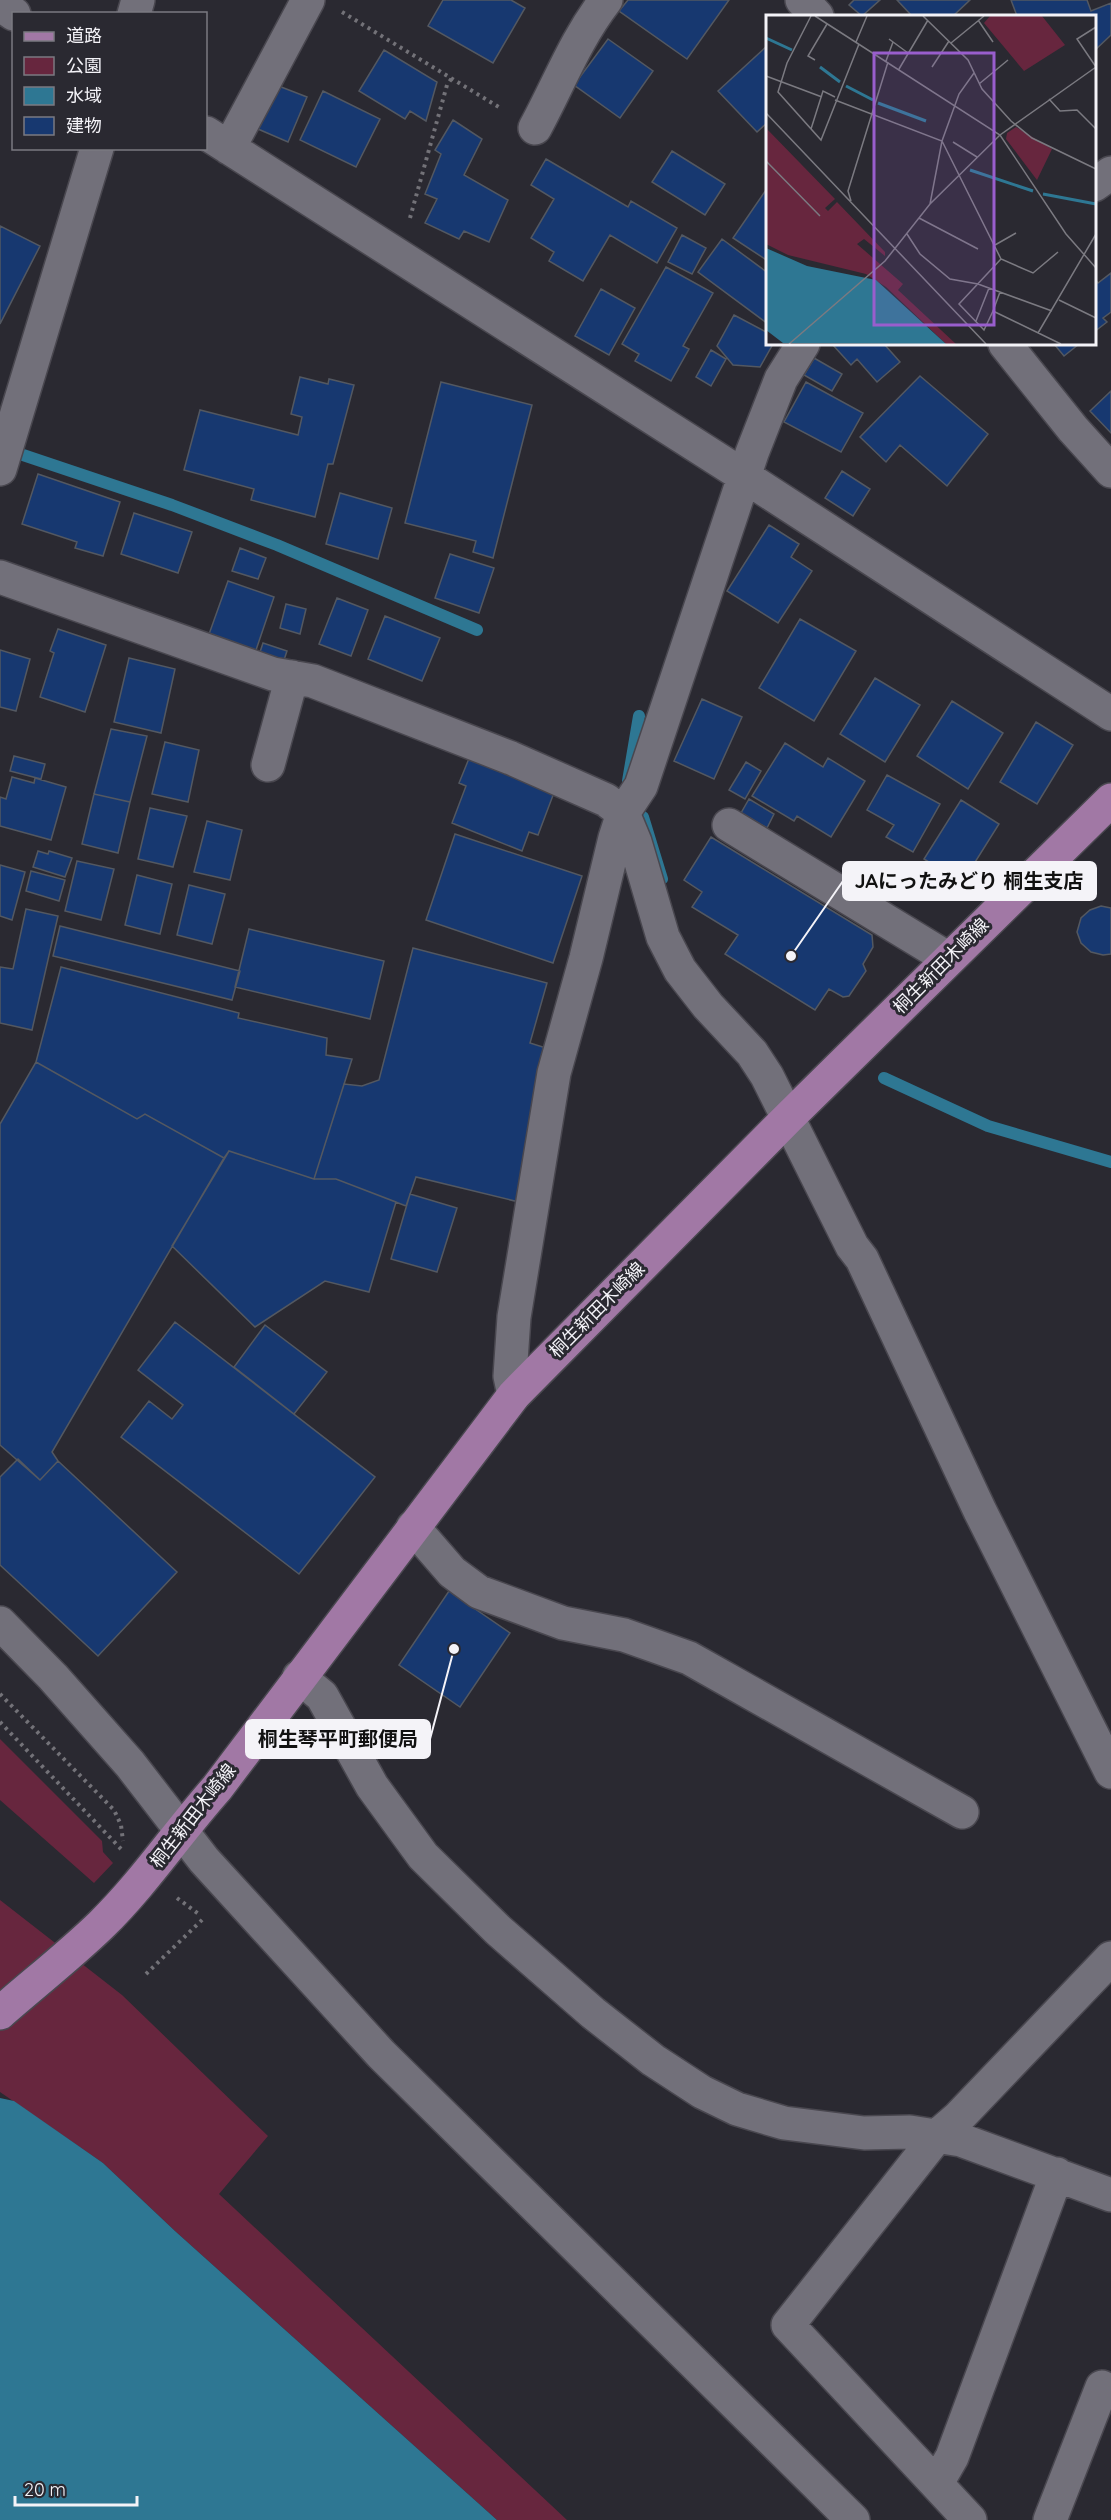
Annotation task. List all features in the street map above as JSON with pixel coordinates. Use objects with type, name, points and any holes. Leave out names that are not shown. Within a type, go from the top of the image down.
[{"type":"main road","name":"桐生新田木崎線","points":[[0,2013],[101,1925],[136,1871],[180,1830],[217,1788],[514,1395],[788,1118],[1111,800]]},
{"type":"street","points":[[535,128],[564,75],[572,51],[606,0]]},
{"type":"street","points":[[802,0],[816,15]]},
{"type":"street","points":[[322,4],[217,141],[744,476],[1111,714]]},
{"type":"street","points":[[0,469],[96,150]]},
{"type":"street","points":[[1096,184],[1111,173]]},
{"type":"street","points":[[514,1395],[510,1376],[514,1317],[554,1073],[623,813],[641,786],[744,476],[781,379],[802,345]]},
{"type":"street","points":[[1006,345],[1066,421],[1111,471]]},
{"type":"street","points":[[0,577],[273,674],[313,681],[511,758],[606,800],[623,813],[635,842],[663,937],[680,970],[708,1006],[753,1053],[776,1090],[852,1246],[862,1259],[980,1511],[1111,1772]]},
{"type":"street","points":[[268,765],[292,677]]},
{"type":"street","points":[[729,825],[949,959]]},
{"type":"street","points":[[413,1527],[430,1550],[452,1572],[478,1592],[563,1623],[624,1635],[689,1658],[962,1812]]},
{"type":"street","points":[[0,1623],[53,1677],[130,1764],[180,1830],[381,2054],[853,2520]]},
{"type":"street","points":[[299,1677],[322,1696],[372,1786],[423,1856],[524,1952],[593,2013],[653,2060],[702,2092],[737,2109],[784,2123],[864,2133],[910,2132],[961,2140],[1111,2195]]},
{"type":"street","points":[[970,2520],[788,2325],[937,2136],[959,2117],[1111,1958]]},
{"type":"street","points":[[937,2483],[952,2457],[1057,2174]]},
{"type":"street","points":[[1050,2520],[1108,2380]]},
{"type":"path","points":[[322,4],[535,128]]},
{"type":"path","points":[[407,228],[447,85],[452,78]]},
{"type":"path","points":[[0,1694],[114,1810],[136,1871]]},
{"type":"path","points":[[0,1722],[136,1871]]},
{"type":"path","points":[[146,1974],[203,1919]]},
{"type":"green space","points":[[0,1739],[102,1841],[103,1852],[113,1863],[94,1883],[0,1800]]},
{"type":"green space","points":[[0,1900],[122,1995],[268,2136],[219,2194],[567,2520],[497,2520],[175,2231],[103,2163],[0,2092]]},
{"type":"water","points":[[0,2098],[14,2101],[103,2163],[175,2231],[497,2520],[0,2520]]},
{"type":"building","points":[[443,0],[511,0],[525,8],[493,63],[428,26]]},
{"type":"building","points":[[628,0],[729,0],[687,59],[619,11]]},
{"type":"building","points":[[854,0],[880,0],[863,15],[849,5]]},
{"type":"building","points":[[897,0],[970,0],[954,15],[911,15]]},
{"type":"building","points":[[1011,0],[1087,0],[1091,11],[1111,3],[1111,35],[1096,49],[1096,15],[1017,15]]},
{"type":"building","points":[[608,39],[653,71],[620,118],[574,85]]},
{"type":"building","points":[[766,47],[766,124],[757,132],[718,91]]},
{"type":"building","points":[[384,50],[437,82],[426,121],[410,111],[405,119],[359,91]]},
{"type":"building","points":[[276,85],[307,97],[288,142],[258,129]]},
{"type":"building","points":[[323,91],[380,119],[356,167],[300,140]]},
{"type":"building","points":[[453,120],[482,139],[464,175],[508,200],[489,242],[464,231],[459,239],[425,223],[437,199],[425,194],[441,154],[435,150]]},
{"type":"building","points":[[672,151],[725,184],[705,215],[652,182]]},
{"type":"building","points":[[546,159],[628,207],[631,201],[677,228],[657,263],[610,235],[583,281],[549,261],[554,252],[531,238],[554,199],[531,185]]},
{"type":"building","points":[[766,190],[766,260],[733,238]]},
{"type":"building","points":[[0,226],[40,246],[0,324]]},
{"type":"building","points":[[682,235],[706,248],[692,274],[668,262]]},
{"type":"building","points":[[722,239],[766,272],[766,323],[698,272]]},
{"type":"building","points":[[666,267],[713,293],[683,346],[689,349],[671,381],[635,361],[639,354],[622,344]]},
{"type":"building","points":[[1111,273],[1111,312],[1103,318],[1107,322],[1096,330],[1096,280],[1098,283]]},
{"type":"building","points":[[601,289],[635,308],[609,355],[575,336]]},
{"type":"building","points":[[734,315],[766,332],[766,345],[772,345],[760,367],[733,365],[717,346]]},
{"type":"building","points":[[833,345],[885,345],[900,362],[877,382],[857,359],[851,365]]},
{"type":"building","points":[[1055,345],[1078,345],[1064,356]]},
{"type":"building","points":[[711,350],[726,359],[711,386],[696,377]]},
{"type":"building","points":[[814,358],[842,374],[832,391],[804,375]]},
{"type":"building","points":[[920,376],[988,434],[947,486],[900,445],[886,462],[860,437]]},
{"type":"building","points":[[300,377],[328,384],[329,379],[354,385],[333,464],[328,464],[315,517],[251,500],[254,489],[184,470],[200,410],[298,435],[302,417],[291,414]]},
{"type":"building","points":[[441,382],[532,405],[493,558],[473,552],[476,541],[405,523]]},
{"type":"building","points":[[806,382],[863,413],[841,452],[784,422]]},
{"type":"building","points":[[1111,391],[1111,433],[1090,411]]},
{"type":"building","points":[[842,471],[870,489],[853,516],[825,498]]},
{"type":"building","points":[[38,474],[120,502],[103,556],[75,548],[77,542],[22,524]]},
{"type":"building","points":[[340,493],[392,508],[378,559],[326,544]]},
{"type":"building","points":[[134,513],[192,532],[178,573],[121,554]]},
{"type":"building","points":[[769,525],[799,544],[791,557],[812,571],[778,623],[727,591]]},
{"type":"building","points":[[240,548],[266,558],[258,579],[232,571]]},
{"type":"building","points":[[450,554],[494,568],[479,613],[435,598]]},
{"type":"building","points":[[228,581],[274,597],[255,653],[208,637]]},
{"type":"building","points":[[337,598],[368,610],[351,656],[319,644]]},
{"type":"building","points":[[286,604],[306,609],[300,634],[280,628]]},
{"type":"building","points":[[385,616],[440,638],[422,681],[368,659]]},
{"type":"building","points":[[800,619],[856,651],[814,721],[759,688]]},
{"type":"building","points":[[58,629],[106,645],[85,712],[40,697],[54,653],[50,651]]},
{"type":"building","points":[[263,643],[287,651],[282,666],[258,658]]},
{"type":"building","points":[[0,650],[30,659],[16,711],[0,707]]},
{"type":"building","points":[[129,658],[175,669],[161,733],[114,722]]},
{"type":"building","points":[[875,678],[920,705],[885,762],[840,734]]},
{"type":"building","points":[[702,699],[742,717],[714,779],[674,761]]},
{"type":"building","points":[[952,701],[1003,733],[968,789],[917,756]]},
{"type":"building","points":[[1036,722],[1073,745],[1037,804],[1000,782]]},
{"type":"building","points":[[111,729],[147,736],[130,802],[94,794]]},
{"type":"building","points":[[165,742],[199,750],[188,802],[152,794]]},
{"type":"building","points":[[785,743],[823,767],[828,758],[865,781],[831,837],[797,816],[794,821],[752,796]]},
{"type":"building","points":[[14,756],[45,764],[41,779],[10,771]]},
{"type":"building","points":[[470,756],[555,790],[538,835],[529,832],[522,851],[452,823],[466,786],[459,783]]},
{"type":"building","points":[[746,762],[761,771],[745,799],[729,790]]},
{"type":"building","points":[[887,775],[940,804],[913,852],[886,837],[894,825],[867,810]]},
{"type":"building","points":[[12,777],[34,783],[35,778],[66,787],[51,840],[0,826],[0,797],[6,799]]},
{"type":"building","points":[[94,794],[130,802],[118,853],[82,844]]},
{"type":"building","points":[[749,799],[774,814],[767,828],[741,813]]},
{"type":"building","points":[[961,800],[999,824],[962,883],[924,859]]},
{"type":"building","points":[[150,808],[187,816],[173,867],[138,859]]},
{"type":"building","points":[[207,821],[242,830],[230,880],[194,872]]},
{"type":"building","points":[[455,834],[582,876],[553,963],[426,920]]},
{"type":"building","points":[[711,837],[872,935],[873,947],[863,964],[866,971],[849,996],[843,997],[829,989],[815,1010],[725,954],[738,935],[692,907],[702,892],[684,880]]},
{"type":"building","points":[[38,851],[48,854],[49,851],[72,858],[65,877],[33,867]]},
{"type":"building","points":[[77,861],[114,869],[101,920],[65,911]]},
{"type":"building","points":[[0,865],[25,872],[12,920],[0,916]]},
{"type":"building","points":[[31,871],[65,880],[59,901],[26,891]]},
{"type":"building","points":[[137,875],[172,884],[160,934],[125,925]]},
{"type":"building","points":[[189,885],[225,894],[212,944],[177,935]]},
{"type":"building","points":[[1101,906],[1111,908],[1111,954],[1103,955],[1091,952],[1081,943],[1077,932],[1081,918],[1090,910]]},
{"type":"building","points":[[26,909],[58,916],[32,1030],[0,1023],[0,967],[13,969]]},
{"type":"building","points":[[60,926],[240,971],[232,1000],[53,956]]},
{"type":"building","points":[[249,929],[384,961],[370,1019],[235,987]]},
{"type":"building","points":[[413,948],[547,983],[530,1043],[546,1048],[523,1203],[416,1177],[406,1206],[336,1179],[314,1179],[344,1084],[362,1086],[379,1080]]},
{"type":"building","points":[[61,967],[239,1013],[238,1018],[327,1038],[326,1055],[352,1059],[314,1179],[229,1151],[224,1158],[145,1114],[137,1119],[36,1062]]},
{"type":"building","points":[[36,1062],[137,1119],[145,1114],[224,1158],[52,1452],[58,1461],[40,1480],[0,1445],[0,1124]]},
{"type":"building","points":[[229,1151],[314,1179],[336,1179],[396,1202],[369,1292],[325,1281],[255,1327],[172,1246]]},
{"type":"building","points":[[410,1194],[457,1208],[437,1272],[391,1259]]},
{"type":"building","points":[[175,1322],[375,1477],[299,1574],[121,1437],[149,1401],[172,1419],[183,1405],[138,1370]]},
{"type":"building","points":[[265,1325],[327,1372],[294,1414],[234,1367]]},
{"type":"building","points":[[18,1459],[40,1480],[58,1461],[177,1572],[98,1656],[0,1565],[0,1477]]},
{"type":"building","points":[[449,1591],[510,1633],[460,1707],[399,1665]]},
{"type":"waterway","points":[[23,455],[172,505],[277,545],[477,630]]},
{"type":"waterway","points":[[628,781],[639,716]]},
{"type":"waterway","points":[[643,817],[662,879]]},
{"type":"waterway","points":[[884,1078],[988,1126],[1111,1162]]},
{"type":"place","name":"JAにったみどり 桐生支店","points":[[791,956]]},
{"type":"place","name":"桐生琴平町郵便局","points":[[454,1649]]}]
